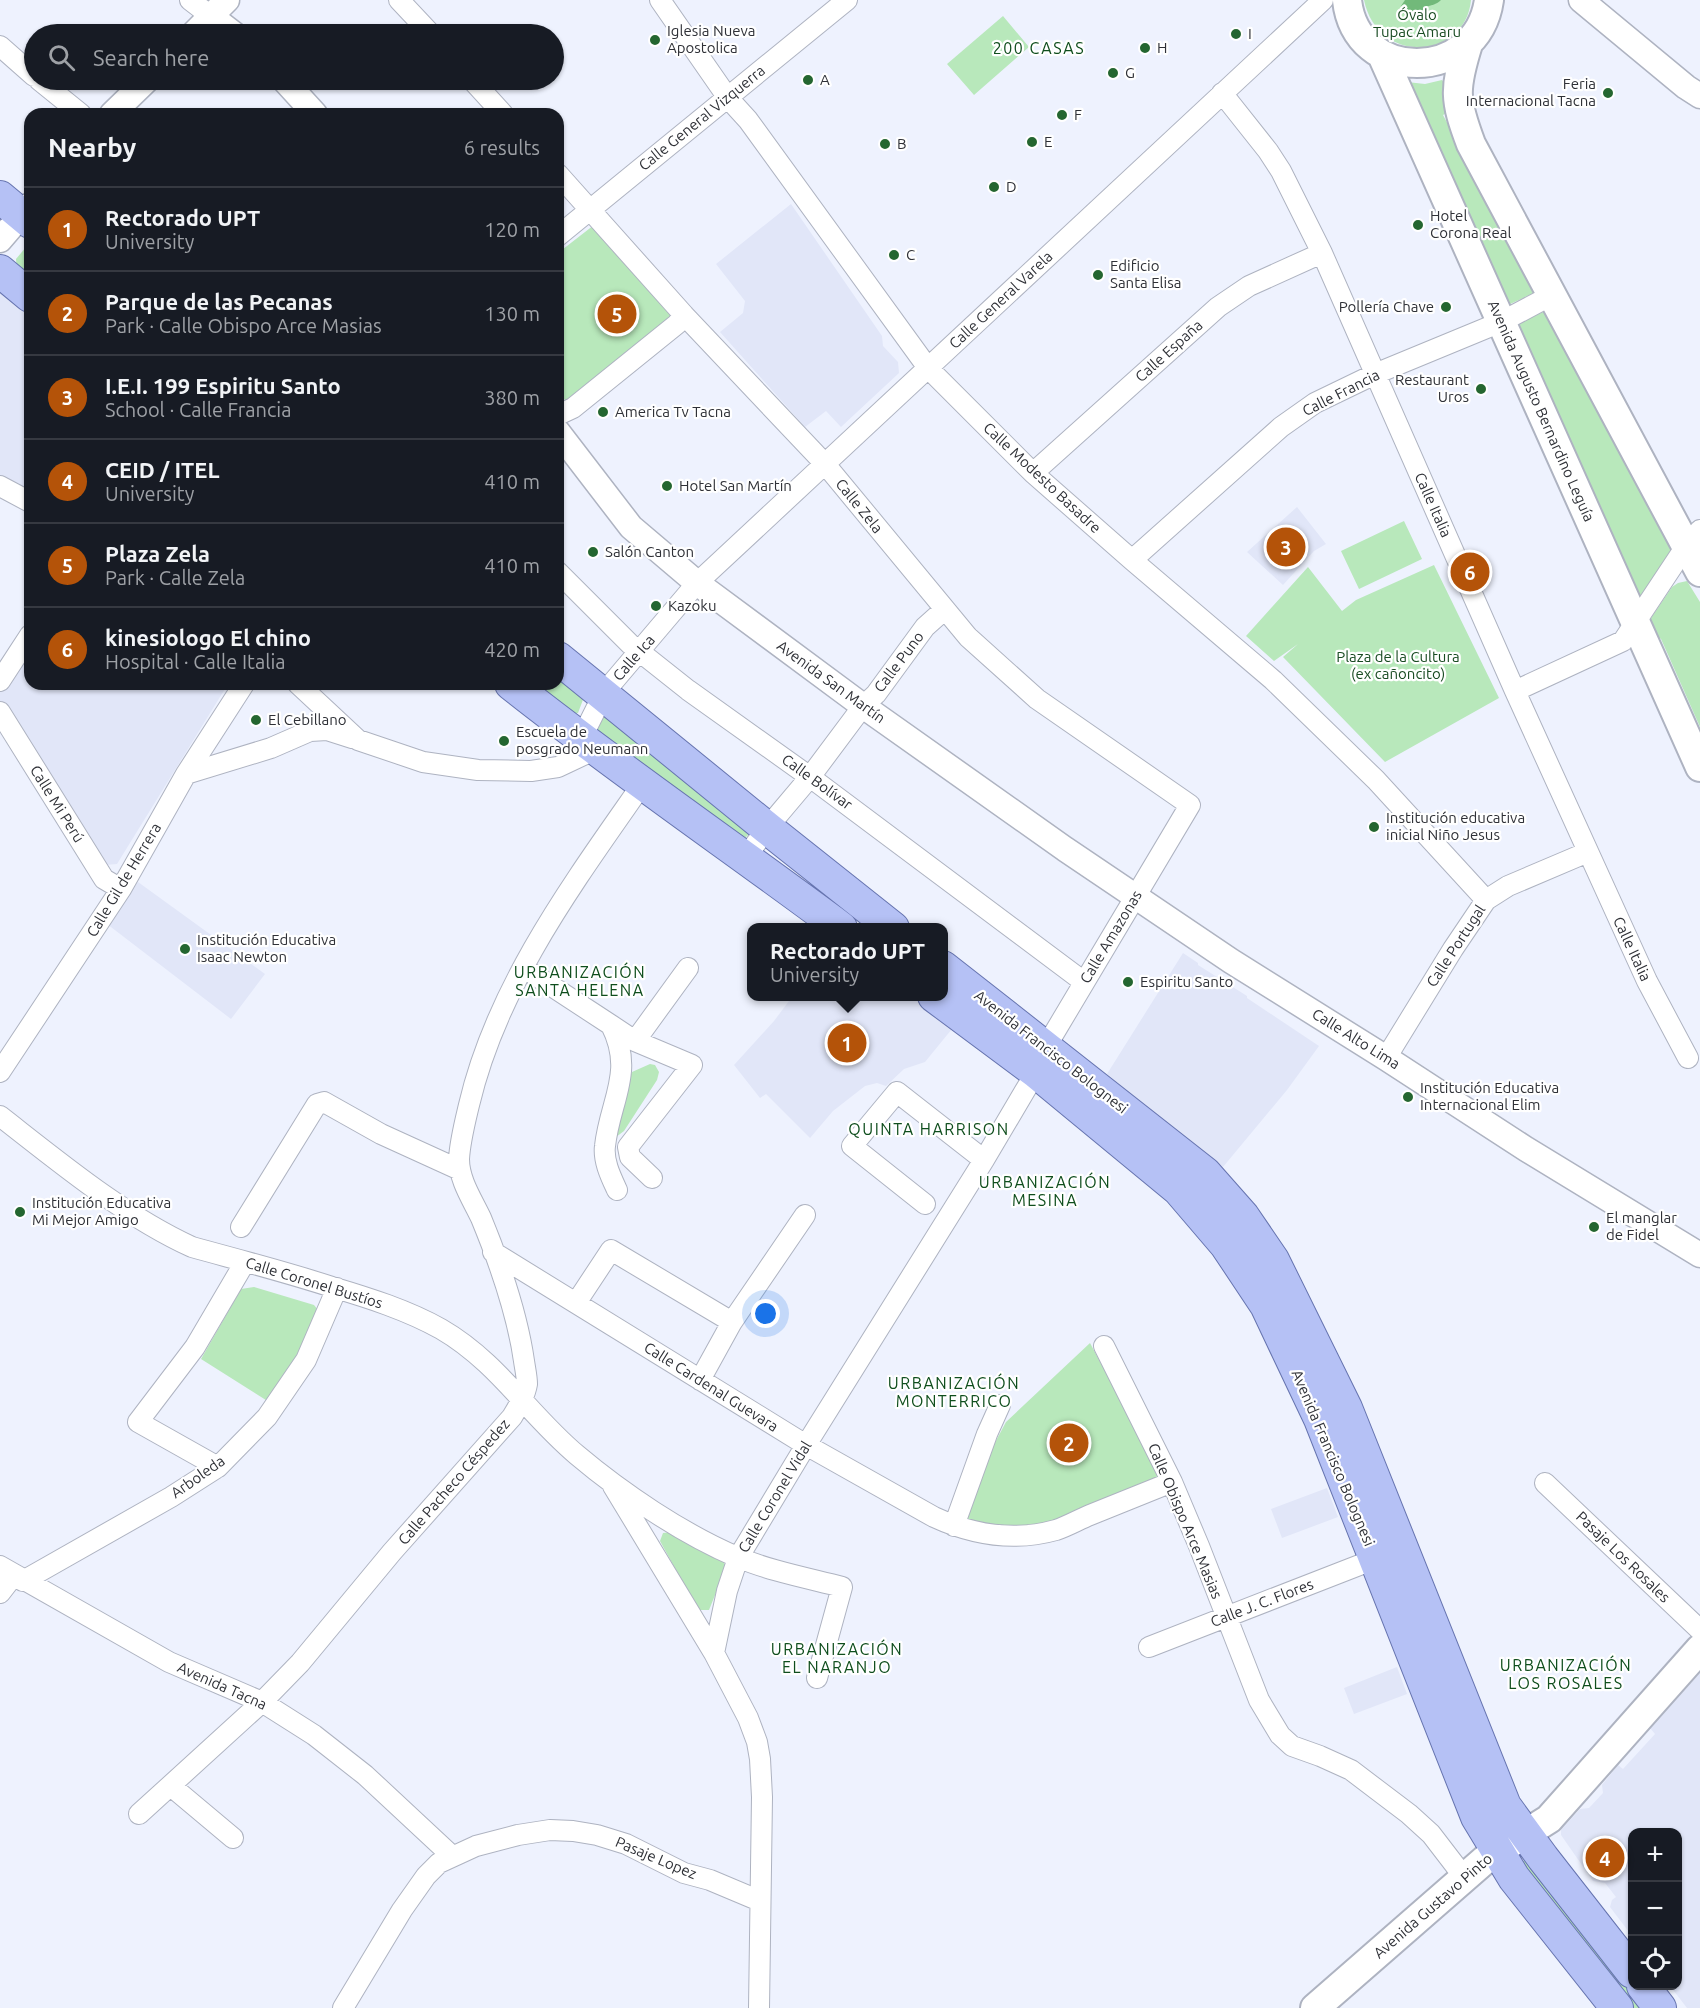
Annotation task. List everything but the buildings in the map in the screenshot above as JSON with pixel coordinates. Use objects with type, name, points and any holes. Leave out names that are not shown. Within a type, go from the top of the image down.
[{"type":"main road","points":[[1349,8],[1358,32],[1369,45],[1382,55],[1400,62],[1418,64],[1437,62],[1454,55],[1468,44],[1493,4]]},
{"type":"main road","points":[[1468,44],[1458,79],[1457,99],[1471,144],[1552,295],[1693,538],[1700,572]]},
{"type":"main road","name":"Avenida Augusto Bernardino Leguía","points":[[1382,55],[1700,767]]},
{"type":"main road","points":[[0,272],[24,291]]},
{"type":"main road","points":[[564,663],[888,923]]},
{"type":"main road","points":[[519,690],[587,744],[836,923]]},
{"type":"main road","name":"Avenida Francisco Bolognesi","points":[[948,972],[1179,1190],[1226,1245],[1333,1414],[1505,1806],[1628,1967]]},
{"type":"main road","name":"Avenida Francisco Bolognesi","points":[[942,1001],[1041,1060]]},
{"type":"main road","name":"Avenida Francisco Bolognesi","points":[[1333,1414],[1375,1559],[1478,1817],[1514,1878],[1617,2008]]},
{"type":"main road","name":"Avenida Gustavo Pinto","points":[[1316,2008],[1464,1877],[1498,1851],[1549,1819],[1700,1649]]},
{"type":"main road","points":[[1646,1990],[1660,2008]]},
{"type":"street","points":[[190,0],[219,8],[228,24]]},
{"type":"street","points":[[399,0],[422,24]]},
{"type":"street","name":"Calle Modesto Basadre","points":[[660,0],[728,98],[748,120],[928,368],[1033,473],[1273,680],[1376,780],[1486,900]]},
{"type":"street","name":"Calle General Vizquerra","points":[[564,231],[847,0]]},
{"type":"street","name":"Calle General Varela","points":[[697,583],[1323,0]]},
{"type":"street","points":[[1581,0],[1700,96]]},
{"type":"street","points":[[1606,0],[1700,80]]},
{"type":"street","points":[[204,24],[219,8]]},
{"type":"street","points":[[1304,17],[1349,8]]},
{"type":"street","points":[[0,46],[24,67]]},
{"type":"street","points":[[51,90],[74,108]]},
{"type":"street","points":[[118,108],[137,90]]},
{"type":"street","points":[[293,90],[310,108]]},
{"type":"street","points":[[481,90],[498,108]]},
{"type":"street","name":"Calle Italia","points":[[1222,93],[1281,171],[1322,253],[1515,692],[1647,981],[1688,1058]]},
{"type":"street","name":"Calle Zela","points":[[564,180],[684,315],[825,465],[968,637],[1037,699],[1191,805]]},
{"type":"street","points":[[0,240],[20,209]]},
{"type":"street","name":"Calle España","points":[[1033,473],[1218,307],[1249,286],[1322,253]]},
{"type":"street","name":"Calle Francia","points":[[1132,560],[1281,427],[1314,403],[1375,374],[1501,322],[1552,295]]},
{"type":"street","points":[[564,412],[573,408],[677,324],[684,315]]},
{"type":"street","name":"Avenida San Martín","points":[[564,440],[631,527],[697,583],[863,706],[1135,897]]},
{"type":"street","points":[[0,486],[24,494]]},
{"type":"street","points":[[1515,692],[1623,641],[1693,538]]},
{"type":"street","name":"Calle Bolívar","points":[[564,579],[630,644],[688,690],[810,777],[1084,982]]},
{"type":"street","name":"Calle Ica","points":[[587,744],[603,695],[697,583]]},
{"type":"street","name":"Calle Puno","points":[[746,857],[863,706],[876,694],[925,627],[944,610]]},
{"type":"street","points":[[0,681],[24,644]]},
{"type":"street","name":"Calle Gil de Herrera","points":[[0,1072],[121,889],[186,774],[240,690]]},
{"type":"street","points":[[304,690],[358,740]]},
{"type":"street","name":"Calle Mi Perú","points":[[0,711],[104,879],[121,889]]},
{"type":"street","points":[[186,774],[271,748],[310,731],[327,730],[423,762],[478,770],[531,771],[558,767],[587,744]]},
{"type":"street","name":"Calle Pacheco Céspedez","points":[[139,1814],[262,1702],[300,1663],[392,1552],[512,1417],[522,1398],[527,1383],[522,1348],[509,1293],[460,1170],[459,1156],[463,1131],[473,1087],[490,1038],[524,968],[565,894],[643,783]]},
{"type":"street","name":"Calle Amazonas","points":[[1041,1060],[1084,982],[1191,805]]},
{"type":"street","name":"Calle Portugal","points":[[1386,1058],[1486,900],[1508,886],[1588,852]]},
{"type":"street","name":"Calle Alto Lima","points":[[1135,897],[1526,1149],[1700,1255]]},
{"type":"street","points":[[524,968],[635,1041],[692,1065],[628,1147],[630,1157],[652,1178]]},
{"type":"street","points":[[635,1041],[688,968]]},
{"type":"street","points":[[611,1025],[618,1040],[622,1058],[621,1076],[604,1148],[608,1169],[617,1190]]},
{"type":"street","name":"Calle Coronel Vidal","points":[[714,1653],[725,1600],[738,1558],[984,1160],[1041,1060]]},
{"type":"street","points":[[925,1203],[852,1146],[897,1092],[984,1160]]},
{"type":"street","points":[[241,1227],[317,1104],[324,1102],[381,1134],[460,1170]]},
{"type":"street","name":"Calle Coronel Bustíos","points":[[0,1116],[78,1176],[171,1237],[192,1246],[337,1288],[400,1309],[441,1329],[468,1347],[577,1455],[608,1479],[671,1521],[738,1558],[842,1587],[818,1678]]},
{"type":"street","points":[[700,1380],[732,1322],[805,1215]]},
{"type":"street","points":[[576,1303],[611,1250],[732,1322]]},
{"type":"street","name":"Calle Cardenal Guevara","points":[[493,1252],[806,1445],[954,1526],[989,1535],[1008,1537],[1042,1533],[1072,1524],[1172,1482]]},
{"type":"street","points":[[218,1467],[138,1422],[195,1347],[245,1262]]},
{"type":"street","name":"Arboleda","points":[[12,1574],[171,1497],[218,1467],[267,1417],[306,1360],[337,1288]]},
{"type":"street","name":"Calle Obispo Arce Masias","points":[[1104,1346],[1172,1482],[1259,1700],[1280,1735],[1292,1746],[1350,1770],[1377,1789],[1431,1834],[1464,1877]]},
{"type":"street","points":[[954,1526],[987,1434],[1000,1405]]},
{"type":"street","name":"Calle Coronel Bustíos","points":[[608,1479],[714,1653]]},
{"type":"street","name":"Pasaje Los Rosales","points":[[1545,1483],[1700,1630]]},
{"type":"street","name":"Calle J. C. Flores","points":[[1149,1647],[1375,1559]]},
{"type":"street","points":[[0,1593],[12,1574]]},
{"type":"street","name":"Avenida Tacna","points":[[12,1574],[169,1662],[262,1702],[314,1735],[365,1776],[452,1856]]},
{"type":"street","points":[[714,1653],[748,1718],[757,1742],[760,1759],[762,1797],[759,2008]]},
{"type":"street","points":[[171,1786],[233,1838]]},
{"type":"street","name":"Pasaje Lopez","points":[[343,2008],[408,1902],[439,1863],[476,1846],[518,1834],[550,1830],[597,1835],[626,1844],[684,1873],[710,1880],[760,1901]]},
{"type":"shaded area","points":[[1405,0],[1441,0],[1426,7],[1418,18],[1410,19],[1400,11]]},
{"type":"shaded area","points":[[791,204],[882,336],[883,346],[898,362],[899,373],[841,427],[826,411],[805,427],[720,332],[743,313],[745,301],[716,264]]},
{"type":"shaded area","points":[[0,271],[24,291],[24,494],[21,498],[0,486]]},
{"type":"shaded area","points":[[1297,507],[1326,544],[1314,551],[1283,585],[1247,552]]},
{"type":"shaded area","points":[[24,655],[24,690],[224,690],[117,864],[105,865],[0,701],[0,691]]},
{"type":"shaded area","name":"Institución Educativa Isaac Newton","points":[[138,882],[265,974],[231,1019],[107,924]]},
{"type":"shaded area","points":[[1183,953],[1319,1046],[1287,1090],[1223,1167],[1155,1115],[1107,1074]]},
{"type":"shaded area","points":[[789,1001],[924,1001],[956,1024],[925,1062],[904,1069],[886,1086],[877,1083],[865,1086],[833,1111],[810,1138],[766,1094],[760,1098],[734,1065]]},
{"type":"shaded area","points":[[1327,1488],[1338,1517],[1282,1538],[1271,1509]]},
{"type":"shaded area","points":[[1397,1667],[1407,1694],[1354,1714],[1344,1688]]},
{"type":"shaded area","points":[[1700,1673],[1700,2008],[1687,2008],[1673,1990],[1682,1990],[1682,1828],[1628,1828],[1628,1931],[1610,1907],[1612,1900],[1616,1897],[1605,1883],[1593,1881],[1561,1835],[1561,1830],[1580,1809],[1589,1808],[1603,1793],[1602,1785],[1618,1765],[1623,1769],[1655,1734],[1650,1728]]},
{"type":"green space","name":"Óvalo Tupac Amaru","points":[[1364,0],[1471,0],[1466,20],[1454,34],[1439,44],[1421,47],[1403,45],[1386,37],[1372,22]]},
{"type":"green space","points":[[1003,16],[1029,47],[974,95],[947,64]]},
{"type":"green space","points":[[1442,80],[1445,84],[1443,101],[1447,113],[1443,115],[1536,292],[1508,305],[1407,82],[1425,84]]},
{"type":"green space","points":[[594,225],[676,316],[573,398],[566,401],[564,399],[564,248]]},
{"type":"green space","points":[[24,249],[24,279],[17,273],[16,259]]},
{"type":"green space","points":[[1545,311],[1673,549],[1640,597],[1636,598],[1518,338],[1518,324]]},
{"type":"green space","points":[[1404,521],[1422,559],[1359,589],[1341,551]]},
{"type":"green space","name":"Plaza de la Cultura (ex cañoncito)","points":[[1434,565],[1499,698],[1385,762],[1283,657],[1298,644],[1274,661],[1246,636],[1308,567],[1342,611],[1356,600]]},
{"type":"green space","points":[[1687,581],[1700,602],[1700,727],[1661,639],[1654,635],[1649,621],[1672,587]]},
{"type":"green space","points":[[564,675],[584,697],[578,713],[561,715],[530,690],[564,690]]},
{"type":"green space","points":[[611,716],[748,824],[749,834],[743,840],[594,729],[600,718]]},
{"type":"green space","points":[[650,1064],[655,1065],[659,1072],[657,1080],[624,1131],[616,1137],[630,1076],[632,1072]]},
{"type":"green space","points":[[254,1287],[314,1305],[318,1310],[295,1364],[269,1402],[201,1359],[241,1289]]},
{"type":"green space","points":[[1090,1343],[1159,1472],[1155,1481],[1041,1528],[1014,1533],[966,1520],[984,1463],[1006,1422]]},
{"type":"green space","points":[[673,1532],[723,1559],[726,1568],[709,1610],[698,1610],[660,1541],[663,1533]]},
{"type":"green space","points":[[1527,1858],[1628,1980],[1628,1990],[1636,1990],[1651,2008],[1629,2008],[1521,1863]]},
{"type":"place","name":"I","points":[[1236,34]]},
{"type":"place","name":"Iglesia Nueva Apostolica","points":[[655,40]]},
{"type":"place","name":"H","points":[[1145,48]]},
{"type":"place","name":"G","points":[[1113,73]]},
{"type":"place","name":"A","points":[[808,80]]},
{"type":"place","name":"Feria Internacional Tacna","points":[[1608,93]]},
{"type":"place","name":"F","points":[[1062,115]]},
{"type":"place","name":"E","points":[[1032,142]]},
{"type":"place","name":"B","points":[[885,144]]},
{"type":"place","name":"D","points":[[994,187]]},
{"type":"place","name":"Hotel Corona Real","points":[[1418,225]]},
{"type":"place","name":"C","points":[[894,255]]},
{"type":"place","name":"Edificio Santa Elisa","points":[[1098,275]]},
{"type":"place","name":"Pollería Chave","points":[[1446,307]]},
{"type":"place","name":"Plaza Zela","points":[[617,314]]},
{"type":"place","name":"Restaurant Uros","points":[[1481,389]]},
{"type":"place","name":"America Tv Tacna","points":[[603,412]]},
{"type":"place","name":"Hotel San Martín","points":[[667,486]]},
{"type":"place","name":"I.E.I. 199 Espiritu Santo","points":[[1286,547]]},
{"type":"place","name":"Salón Canton","points":[[593,552]]},
{"type":"place","name":"kinesiologo El chino","points":[[1470,572]]},
{"type":"place","name":"Kazoku","points":[[656,606]]},
{"type":"place","name":"El Cebillano","points":[[256,720]]},
{"type":"place","name":"Escuela de posgrado Neumann","points":[[504,741]]},
{"type":"place","name":"Institución educativa inicial Niño Jesus","points":[[1374,827]]},
{"type":"place","name":"Institución Educativa Isaac Newton","points":[[185,949]]},
{"type":"place","name":"Espiritu Santo","points":[[1128,982]]},
{"type":"place","name":"Rectorado UPT","points":[[847,1043]]},
{"type":"place","name":"Institución Educativa Internacional Elim","points":[[1408,1097]]},
{"type":"place","name":"Institución Educativa Mi Mejor Amigo","points":[[20,1212]]},
{"type":"place","name":"El manglar de Fidel","points":[[1594,1227]]},
{"type":"place","name":"Parque de las Pecanas","points":[[1069,1443]]},
{"type":"place","name":"CEID / ITEL","points":[[1605,1858]]},
{"type":"district","name":"200 CASAS","points":[[1039,48]]},
{"type":"district","name":"URBANIZACIÓN SANTA HELENA","points":[[580,981]]},
{"type":"district","name":"QUINTA HARRISON","points":[[929,1129]]},
{"type":"district","name":"URBANIZACIÓN MESINA","points":[[1045,1191]]},
{"type":"district","name":"URBANIZACIÓN MONTERRICO","points":[[954,1392]]},
{"type":"district","name":"URBANIZACIÓN EL NARANJO","points":[[837,1658]]},
{"type":"district","name":"URBANIZACIÓN LOS ROSALES","points":[[1566,1674]]}]
